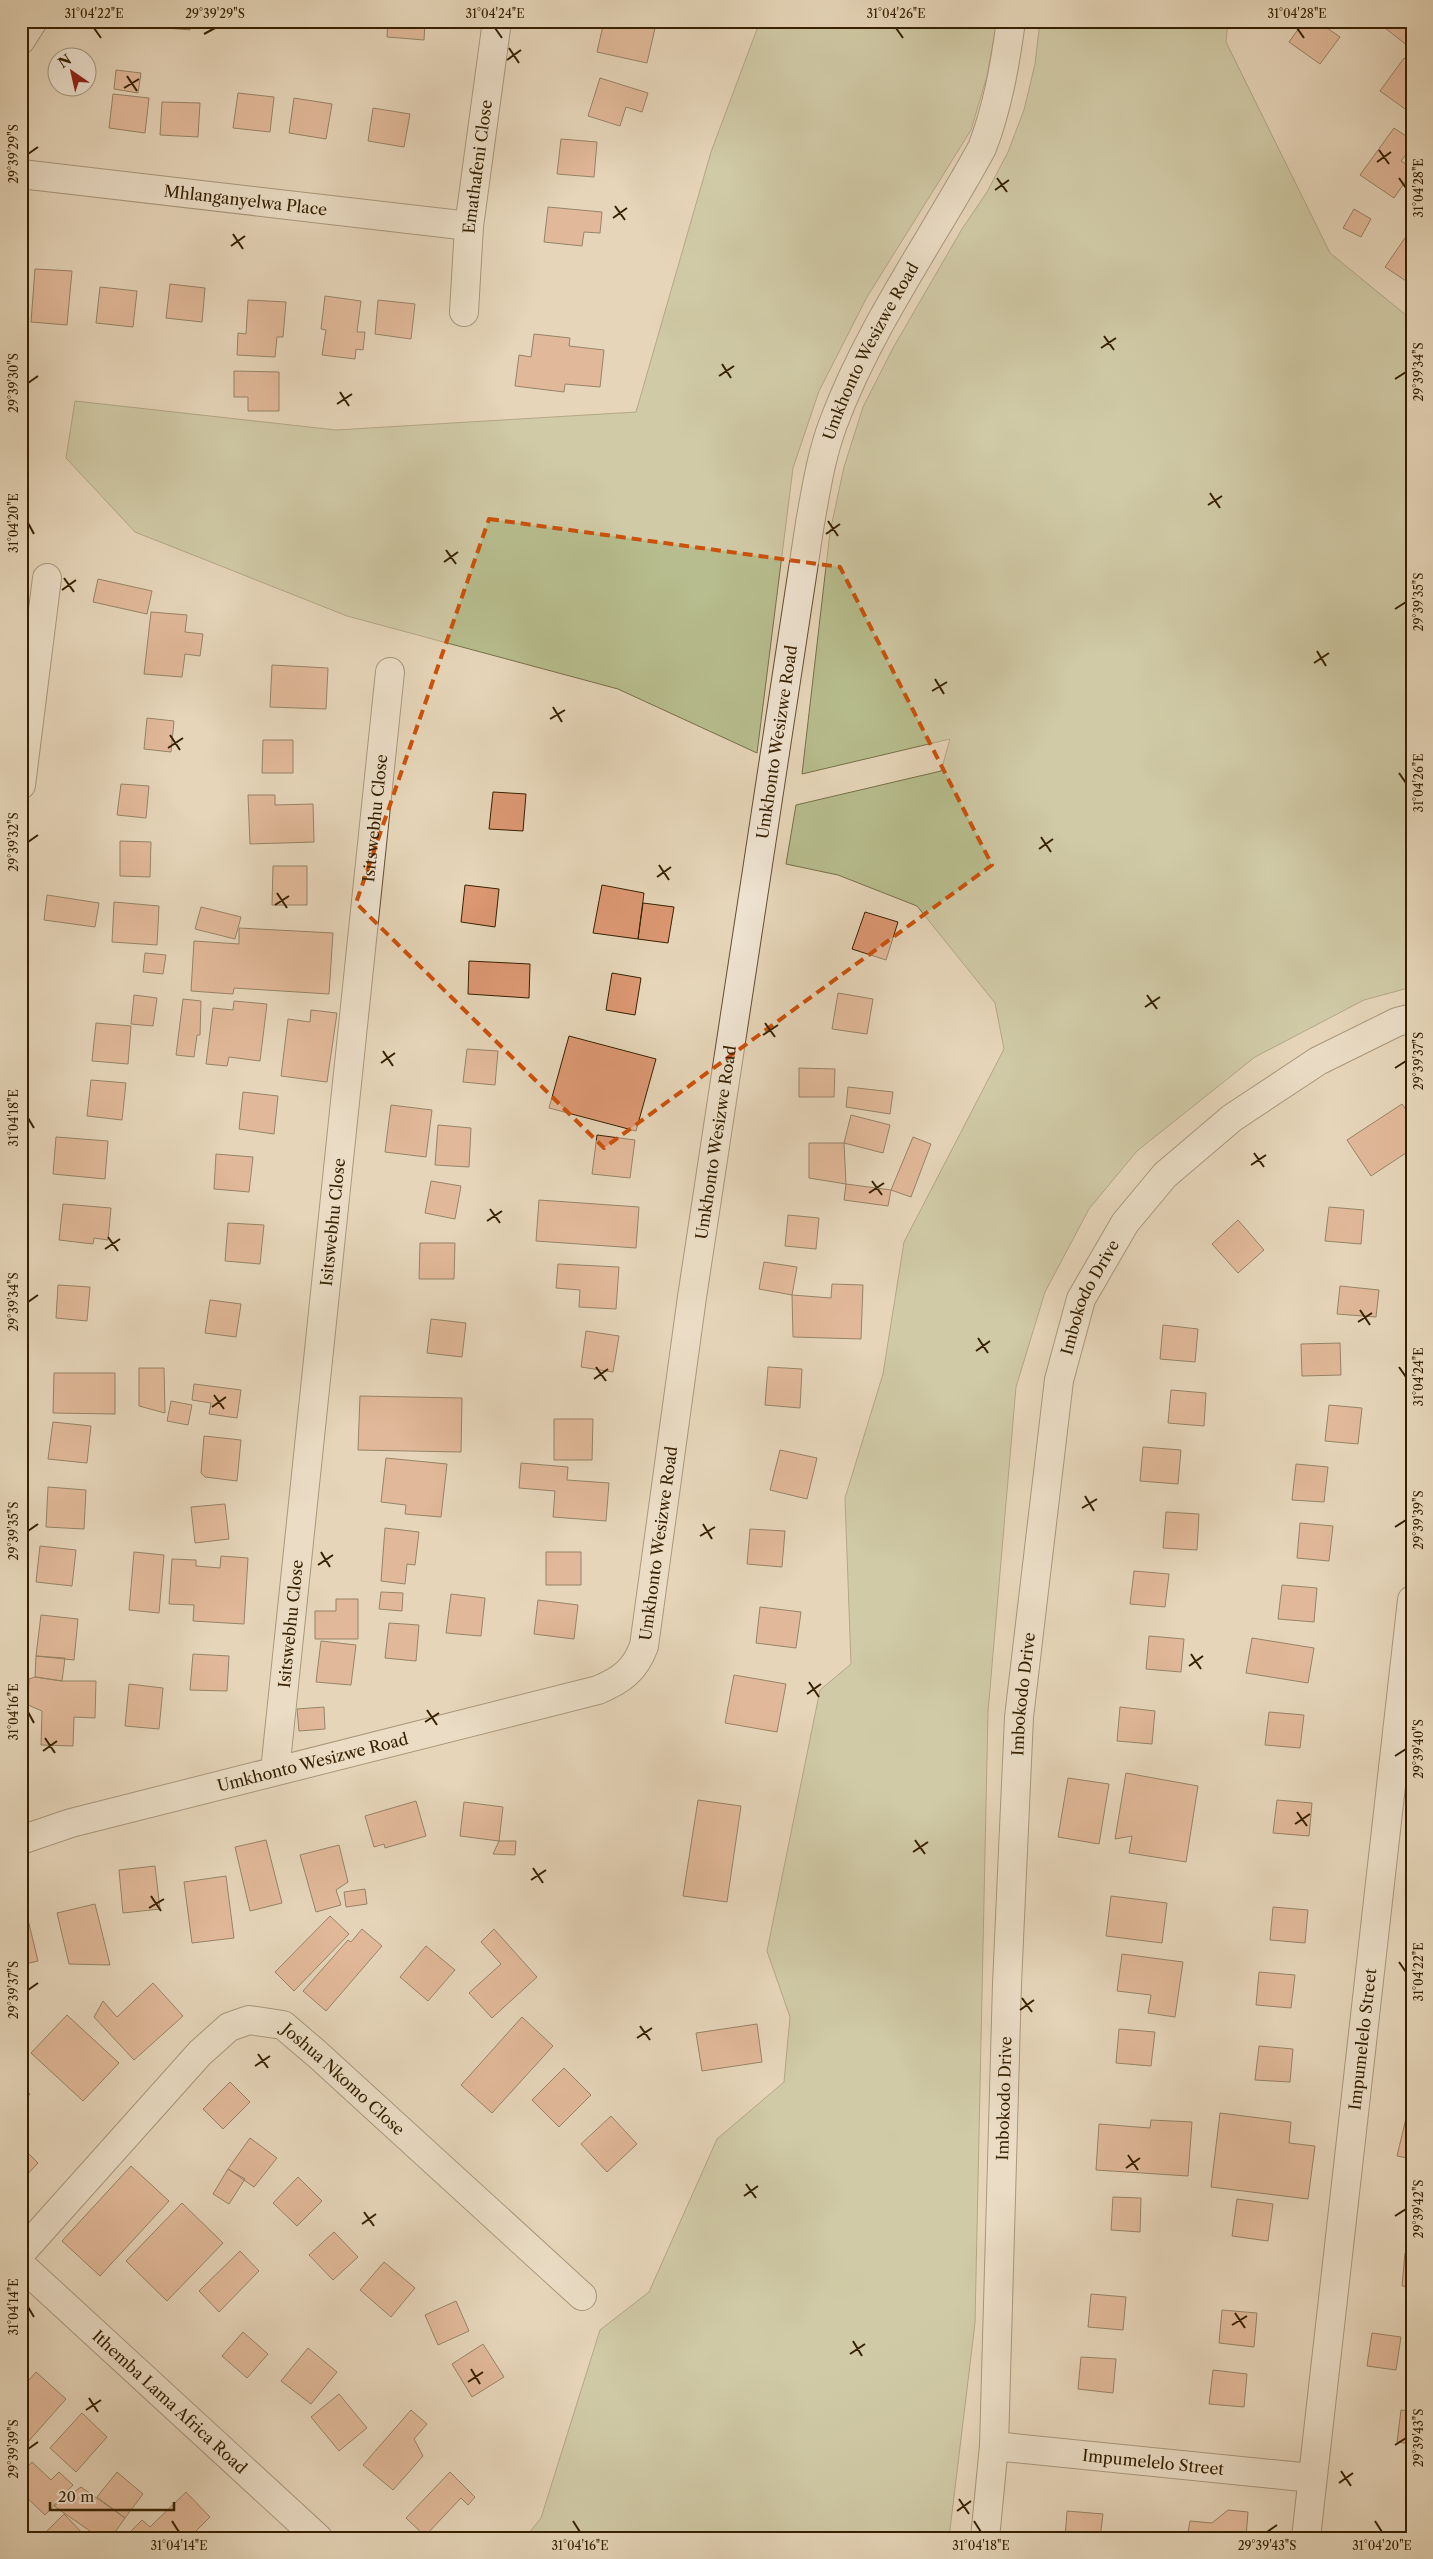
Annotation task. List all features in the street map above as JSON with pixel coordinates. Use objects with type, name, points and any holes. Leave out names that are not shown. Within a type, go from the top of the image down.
[{"type":"street","points":[[21,40],[34,21]]},
{"type":"street","name":"Emathafeni Close","points":[[464,312],[469,226],[497,21]]},
{"type":"street","name":"Umkhonto Wesizwe Road","points":[[21,1840],[71,1823],[598,1690],[616,1683],[638,1662],[644,1646],[692,1297],[810,523],[821,467],[832,426],[869,340],[982,148],[994,118],[1012,21]]},
{"type":"street","name":"Mhlanganyelwa Place","points":[[21,174],[469,226]]},
{"type":"street","points":[[21,786],[47,578]]},
{"type":"street","name":"Isitswebhu Close","points":[[275,1771],[390,672]]},
{"type":"street","name":"Imbokodo Drive","points":[[985,2538],[994,2446],[1007,1984],[1020,1717],[1059,1380],[1081,1300],[1131,1216],[1166,1175],[1232,1118],[1318,1061],[1397,1022],[1412,1018]]},
{"type":"street","name":"Impumelelo Street","points":[[1306,2538],[1412,1600]]},
{"type":"street","name":"Joshua Nkomo Close","points":[[21,2253],[200,2053],[229,2027],[248,2020],[283,2025],[325,2060],[582,2296]]},
{"type":"street","name":"Ithemba Lama Africa Road","points":[[21,2265],[318,2538]]},
{"type":"street","name":"Impumelelo Street","points":[[994,2446],[1312,2478]]},
{"type":"highlighted area","points":[[489,519],[840,567],[992,865],[604,1148],[356,903]]},
{"type":"green space","points":[[760,21],[997,21],[987,76],[971,130],[867,297],[819,391],[793,468],[757,753],[618,689],[347,616],[135,532],[66,458],[75,401],[336,430],[636,412],[711,152]]},
{"type":"green space","points":[[1040,21],[1228,21],[1226,42],[1330,253],[1412,320],[1412,987],[1364,1000],[1255,1057],[1137,1151],[1089,1209],[1045,1292],[1016,1387],[988,1712],[975,2323],[949,2538],[525,2538],[541,2518],[600,2330],[649,2292],[717,2139],[784,2082],[790,2017],[767,1951],[820,1690],[851,1664],[845,1498],[883,1374],[904,1242],[1004,1049],[995,1003],[917,906],[838,875],[786,864],[796,805],[941,771],[950,739],[802,774],[830,532],[844,467],[863,407],[893,348],[962,229],[987,192],[1008,152],[1024,110],[1035,64]]},
{"type":"building","points":[[155,21],[191,21],[190,30],[155,27]]},
{"type":"building","points":[[388,21],[425,21],[424,40],[387,37]]},
{"type":"building","points":[[604,21],[643,21],[656,24],[647,63],[597,52]]},
{"type":"building","points":[[1304,21],[1317,21],[1340,37],[1320,64],[1289,42]]},
{"type":"building","points":[[1376,21],[1412,21],[1412,41],[1408,46]]},
{"type":"building","points":[[1404,58],[1412,64],[1412,114],[1380,91]]},
{"type":"building","points":[[116,70],[141,73],[138,93],[114,89]]},
{"type":"building","points":[[600,78],[648,93],[642,112],[626,107],[620,126],[588,116]]},
{"type":"building","points":[[238,93],[274,97],[270,132],[233,128]]},
{"type":"building","points":[[113,94],[149,98],[145,133],[109,128]]},
{"type":"building","points":[[294,98],[332,104],[326,139],[289,133]]},
{"type":"building","points":[[162,102],[200,103],[198,137],[160,135]]},
{"type":"building","points":[[373,108],[410,114],[404,147],[368,141]]},
{"type":"building","points":[[1394,128],[1412,140],[1412,147],[1401,161],[1412,168],[1412,172],[1394,198],[1360,175]]},
{"type":"building","points":[[561,139],[597,142],[594,177],[557,174]]},
{"type":"building","points":[[548,207],[602,212],[600,233],[584,232],[582,246],[544,242]]},
{"type":"building","points":[[1354,209],[1371,219],[1361,237],[1343,228]]},
{"type":"building","points":[[1405,238],[1412,243],[1412,285],[1385,267]]},
{"type":"building","points":[[35,269],[72,271],[67,325],[31,322]]},
{"type":"building","points":[[170,284],[205,288],[202,322],[166,318]]},
{"type":"building","points":[[100,287],[137,291],[133,327],[96,323]]},
{"type":"building","points":[[325,296],[361,301],[357,332],[365,332],[363,350],[356,349],[355,359],[322,355],[326,330],[321,329]]},
{"type":"building","points":[[248,300],[286,302],[283,337],[277,337],[275,357],[237,355],[238,333],[246,334]]},
{"type":"building","points":[[378,300],[415,304],[411,339],[375,334]]},
{"type":"building","points":[[534,334],[570,338],[569,346],[604,350],[600,387],[565,384],[564,392],[515,386],[519,355],[531,357]]},
{"type":"building","points":[[234,371],[279,372],[279,411],[248,411],[248,397],[234,397]]},
{"type":"building","points":[[98,579],[152,591],[147,614],[93,602]]},
{"type":"building","points":[[151,612],[187,615],[185,632],[203,634],[200,656],[185,654],[182,677],[144,674]]},
{"type":"building","points":[[272,665],[328,668],[326,709],[270,707]]},
{"type":"building","points":[[147,718],[174,721],[171,752],[144,749]]},
{"type":"building","points":[[263,740],[293,740],[293,773],[262,773]]},
{"type":"building","points":[[121,784],[149,786],[146,818],[117,815]]},
{"type":"building","points":[[493,792],[526,794],[523,831],[489,829]]},
{"type":"building","points":[[248,795],[275,795],[275,805],[313,804],[314,842],[250,844]]},
{"type":"building","points":[[120,841],[151,842],[150,877],[120,876]]},
{"type":"building","points":[[273,866],[307,866],[307,905],[272,905]]},
{"type":"building","points":[[465,885],[499,889],[495,927],[461,922]]},
{"type":"building","points":[[602,885],[644,893],[638,939],[593,933]]},
{"type":"building","points":[[47,895],[99,903],[95,927],[44,920]]},
{"type":"building","points":[[114,902],[159,906],[157,945],[112,942]]},
{"type":"building","points":[[643,903],[674,907],[668,943],[638,939]]},
{"type":"building","points":[[201,907],[241,917],[235,939],[195,929]]},
{"type":"building","points":[[865,912],[898,922],[886,960],[852,949]]},
{"type":"building","points":[[239,928],[333,933],[329,994],[234,988],[233,994],[191,991],[194,941],[239,944]]},
{"type":"building","points":[[145,953],[166,955],[163,974],[143,972]]},
{"type":"building","points":[[469,961],[530,964],[529,998],[468,994]]},
{"type":"building","points":[[612,973],[641,978],[635,1015],[606,1010]]},
{"type":"building","points":[[838,993],[873,999],[867,1034],[832,1029]]},
{"type":"building","points":[[134,995],[157,998],[153,1026],[131,1024]]},
{"type":"building","points":[[183,999],[201,1001],[200,1035],[197,1035],[194,1057],[176,1055]]},
{"type":"building","points":[[234,1001],[267,1004],[260,1061],[229,1057],[227,1066],[206,1064],[213,1008],[233,1010]]},
{"type":"building","points":[[311,1010],[337,1013],[327,1082],[281,1076],[288,1019],[310,1022]]},
{"type":"building","points":[[96,1023],[131,1026],[128,1064],[92,1061]]},
{"type":"building","points":[[569,1036],[656,1059],[636,1131],[549,1108]]},
{"type":"building","points":[[467,1049],[498,1051],[495,1085],[463,1082]]},
{"type":"building","points":[[799,1068],[835,1069],[834,1097],[799,1097]]},
{"type":"building","points":[[91,1080],[126,1083],[122,1120],[87,1116]]},
{"type":"building","points":[[848,1087],[893,1092],[890,1114],[846,1107]]},
{"type":"building","points":[[243,1092],[278,1096],[274,1134],[239,1129]]},
{"type":"building","points":[[1402,1104],[1412,1118],[1412,1149],[1371,1176],[1347,1140]]},
{"type":"building","points":[[391,1105],[432,1110],[426,1157],[385,1152]]},
{"type":"building","points":[[851,1115],[890,1125],[883,1153],[844,1143]]},
{"type":"building","points":[[438,1125],[471,1128],[469,1167],[435,1165]]},
{"type":"building","points":[[597,1135],[635,1140],[630,1178],[592,1174]]},
{"type":"building","points":[[56,1137],[108,1141],[105,1179],[53,1174]]},
{"type":"building","points":[[913,1137],[931,1144],[911,1197],[891,1190]]},
{"type":"building","points":[[809,1143],[844,1143],[846,1184],[809,1178]]},
{"type":"building","points":[[216,1154],[253,1157],[249,1192],[214,1189]]},
{"type":"building","points":[[431,1181],[461,1186],[455,1219],[425,1213]]},
{"type":"building","points":[[846,1184],[891,1190],[888,1206],[844,1200]]},
{"type":"building","points":[[539,1200],[639,1207],[636,1248],[536,1241]]},
{"type":"building","points":[[63,1204],[111,1208],[108,1240],[94,1238],[93,1244],[59,1240]]},
{"type":"building","points":[[1329,1207],[1364,1210],[1361,1244],[1325,1241]]},
{"type":"building","points":[[788,1215],[819,1218],[816,1249],[785,1246]]},
{"type":"building","points":[[1238,1220],[1264,1250],[1238,1273],[1212,1244]]},
{"type":"building","points":[[228,1223],[264,1225],[260,1264],[225,1261]]},
{"type":"building","points":[[420,1243],[455,1243],[454,1279],[419,1279]]},
{"type":"building","points":[[764,1262],[797,1267],[792,1295],[759,1289]]},
{"type":"building","points":[[558,1264],[619,1267],[616,1309],[579,1307],[580,1290],[556,1288]]},
{"type":"building","points":[[832,1284],[863,1285],[861,1339],[793,1337],[792,1295],[831,1298]]},
{"type":"building","points":[[58,1285],[90,1287],[87,1321],[56,1318]]},
{"type":"building","points":[[1340,1286],[1379,1290],[1376,1317],[1337,1314]]},
{"type":"building","points":[[210,1300],[241,1304],[236,1337],[205,1333]]},
{"type":"building","points":[[431,1319],[466,1323],[462,1357],[427,1353]]},
{"type":"building","points":[[1163,1325],[1198,1329],[1195,1362],[1160,1359]]},
{"type":"building","points":[[586,1331],[619,1336],[613,1372],[581,1367]]},
{"type":"building","points":[[1340,1343],[1341,1375],[1302,1376],[1301,1344]]},
{"type":"building","points":[[768,1367],[802,1369],[800,1408],[765,1405]]},
{"type":"building","points":[[139,1368],[164,1368],[165,1413],[139,1406]]},
{"type":"building","points":[[54,1373],[115,1373],[115,1414],[53,1413]]},
{"type":"building","points":[[194,1384],[241,1390],[237,1418],[209,1414],[211,1403],[192,1400]]},
{"type":"building","points":[[1171,1390],[1206,1393],[1204,1426],[1168,1423]]},
{"type":"building","points":[[360,1396],[462,1398],[461,1452],[358,1450]]},
{"type":"building","points":[[171,1401],[192,1405],[188,1425],[167,1421]]},
{"type":"building","points":[[1329,1405],[1362,1408],[1358,1444],[1325,1441]]},
{"type":"building","points":[[554,1419],[593,1419],[592,1460],[554,1460]]},
{"type":"building","points":[[53,1422],[91,1426],[87,1463],[48,1459]]},
{"type":"building","points":[[204,1436],[241,1440],[237,1481],[205,1477],[201,1473]]},
{"type":"building","points":[[1143,1447],[1181,1450],[1178,1484],[1140,1481]]},
{"type":"building","points":[[780,1450],[817,1458],[807,1499],[770,1490]]},
{"type":"building","points":[[386,1458],[447,1464],[441,1517],[405,1514],[406,1505],[381,1502]]},
{"type":"building","points":[[521,1463],[568,1467],[567,1480],[609,1483],[606,1521],[553,1517],[555,1491],[519,1488]]},
{"type":"building","points":[[1296,1464],[1328,1467],[1324,1502],[1292,1500]]},
{"type":"building","points":[[48,1487],[86,1490],[84,1529],[46,1527]]},
{"type":"building","points":[[225,1504],[229,1539],[195,1543],[191,1507]]},
{"type":"building","points":[[1166,1512],[1199,1514],[1197,1550],[1163,1548]]},
{"type":"building","points":[[1300,1523],[1333,1526],[1329,1561],[1297,1558]]},
{"type":"building","points":[[385,1528],[419,1532],[415,1565],[407,1564],[405,1584],[381,1581]]},
{"type":"building","points":[[750,1529],[785,1531],[782,1567],[747,1564]]},
{"type":"building","points":[[40,1546],[76,1550],[72,1586],[36,1582]]},
{"type":"building","points":[[134,1552],[164,1555],[159,1613],[129,1610]]},
{"type":"building","points":[[546,1552],[581,1552],[581,1585],[546,1585]]},
{"type":"building","points":[[221,1556],[248,1558],[244,1624],[193,1621],[194,1605],[169,1604],[172,1559],[196,1560],[196,1566],[220,1568]]},
{"type":"building","points":[[1134,1571],[1169,1574],[1165,1607],[1130,1604]]},
{"type":"building","points":[[1282,1585],[1317,1588],[1314,1622],[1278,1619]]},
{"type":"building","points":[[381,1592],[403,1593],[402,1611],[379,1609]]},
{"type":"building","points":[[451,1594],[485,1598],[481,1636],[446,1633]]},
{"type":"building","points":[[336,1599],[358,1599],[358,1639],[315,1639],[315,1611],[336,1611]]},
{"type":"building","points":[[538,1600],[578,1605],[574,1639],[534,1634]]},
{"type":"building","points":[[760,1607],[801,1612],[796,1648],[756,1643]]},
{"type":"building","points":[[41,1615],[78,1619],[74,1660],[36,1656]]},
{"type":"building","points":[[389,1623],[419,1625],[416,1661],[385,1658]]},
{"type":"building","points":[[1149,1636],[1184,1639],[1181,1672],[1146,1669]]},
{"type":"building","points":[[1252,1638],[1314,1648],[1308,1683],[1246,1673]]},
{"type":"building","points":[[321,1641],[356,1645],[351,1685],[316,1682]]},
{"type":"building","points":[[193,1654],[229,1656],[227,1691],[190,1690]]},
{"type":"building","points":[[36,1656],[65,1658],[62,1681],[35,1677]]},
{"type":"building","points":[[734,1675],[786,1684],[777,1732],[725,1723]]},
{"type":"building","points":[[35,1677],[62,1681],[96,1681],[95,1718],[74,1717],[73,1746],[41,1745],[42,1711],[28,1705],[29,1679]]},
{"type":"building","points":[[129,1684],[163,1688],[159,1729],[125,1726]]},
{"type":"building","points":[[324,1707],[325,1729],[299,1731],[297,1709]]},
{"type":"building","points":[[1120,1707],[1155,1711],[1152,1744],[1117,1741]]},
{"type":"building","points":[[1269,1712],[1304,1715],[1300,1748],[1265,1745]]},
{"type":"building","points":[[1126,1773],[1198,1786],[1186,1862],[1129,1853],[1132,1836],[1115,1839]]},
{"type":"building","points":[[1068,1778],[1109,1784],[1099,1844],[1058,1837]]},
{"type":"building","points":[[698,1800],[741,1806],[727,1902],[683,1896]]},
{"type":"building","points":[[1277,1800],[1312,1803],[1309,1836],[1273,1833]]},
{"type":"building","points":[[416,1801],[426,1836],[385,1848],[384,1844],[374,1847],[365,1816]]},
{"type":"building","points":[[464,1802],[503,1807],[499,1841],[460,1836]]},
{"type":"building","points":[[266,1840],[282,1903],[250,1911],[235,1847]]},
{"type":"building","points":[[499,1841],[516,1841],[515,1855],[493,1854]]},
{"type":"building","points":[[339,1845],[348,1882],[336,1890],[341,1905],[316,1912],[300,1855]]},
{"type":"building","points":[[155,1866],[160,1909],[123,1913],[119,1870]]},
{"type":"building","points":[[226,1876],[234,1938],[192,1943],[184,1882]]},
{"type":"building","points":[[365,1889],[367,1904],[346,1907],[344,1892]]},
{"type":"building","points":[[1111,1896],[1167,1903],[1162,1943],[1106,1936]]},
{"type":"building","points":[[21,1903],[24,1903],[38,1961],[21,1965]]},
{"type":"building","points":[[95,1904],[110,1965],[69,1964],[57,1913]]},
{"type":"building","points":[[1273,1907],[1308,1910],[1305,1943],[1270,1940]]},
{"type":"building","points":[[330,1916],[349,1934],[294,1991],[275,1972]]},
{"type":"building","points":[[362,1929],[382,1946],[326,2011],[303,1991],[348,1940],[351,1942]]},
{"type":"building","points":[[494,1929],[537,1977],[492,2018],[469,1993],[501,1964],[481,1942]]},
{"type":"building","points":[[426,1946],[455,1970],[428,2001],[400,1977]]},
{"type":"building","points":[[1122,1954],[1183,1962],[1175,2017],[1148,2013],[1151,1995],[1117,1991]]},
{"type":"building","points":[[1259,1972],[1295,1975],[1291,2008],[1256,2005]]},
{"type":"building","points":[[153,1983],[183,2016],[134,2060],[94,2017],[103,2001],[117,2017]]},
{"type":"building","points":[[67,2015],[119,2063],[83,2101],[31,2053]]},
{"type":"building","points":[[522,2017],[553,2046],[492,2113],[461,2085]]},
{"type":"building","points":[[757,2024],[762,2062],[702,2071],[696,2033]]},
{"type":"building","points":[[1119,2029],[1155,2032],[1151,2066],[1116,2063]]},
{"type":"building","points":[[1259,2046],[1293,2049],[1290,2082],[1255,2080]]},
{"type":"building","points":[[564,2068],[591,2095],[559,2127],[532,2100]]},
{"type":"building","points":[[230,2082],[250,2102],[223,2129],[203,2109]]},
{"type":"building","points":[[21,2087],[30,2094],[21,2105]]},
{"type":"building","points":[[1220,2113],[1291,2122],[1289,2143],[1315,2146],[1308,2199],[1211,2187]]},
{"type":"building","points":[[1407,2114],[1412,2115],[1412,2159],[1397,2156]]},
{"type":"building","points":[[611,2116],[637,2144],[607,2172],[581,2144]]},
{"type":"building","points":[[1151,2120],[1192,2122],[1188,2176],[1096,2170],[1099,2124],[1150,2128]]},
{"type":"building","points":[[250,2138],[277,2158],[254,2187],[228,2169]]},
{"type":"building","points":[[21,2146],[38,2163],[21,2181]]},
{"type":"building","points":[[131,2166],[169,2201],[100,2276],[62,2241]]},
{"type":"building","points":[[228,2169],[245,2179],[229,2204],[213,2194]]},
{"type":"building","points":[[298,2177],[322,2201],[297,2226],[273,2203]]},
{"type":"building","points":[[1113,2197],[1141,2198],[1140,2232],[1111,2230]]},
{"type":"building","points":[[1237,2199],[1273,2204],[1268,2241],[1232,2236]]},
{"type":"building","points":[[182,2203],[223,2243],[167,2301],[126,2261]]},
{"type":"building","points":[[334,2232],[358,2257],[333,2280],[309,2255]]},
{"type":"building","points":[[240,2251],[259,2271],[219,2312],[199,2291]]},
{"type":"building","points":[[1405,2253],[1412,2253],[1412,2287],[1402,2286]]},
{"type":"building","points":[[384,2262],[415,2288],[391,2317],[360,2290]]},
{"type":"building","points":[[1091,2294],[1126,2297],[1123,2330],[1088,2327]]},
{"type":"building","points":[[456,2301],[469,2331],[438,2345],[425,2315]]},
{"type":"building","points":[[1222,2310],[1257,2313],[1254,2347],[1219,2343]]},
{"type":"building","points":[[243,2332],[268,2354],[247,2378],[222,2356]]},
{"type":"building","points":[[1372,2333],[1401,2337],[1396,2370],[1367,2366]]},
{"type":"building","points":[[483,2344],[504,2377],[472,2397],[452,2364]]},
{"type":"building","points":[[308,2348],[337,2372],[311,2404],[281,2381]]},
{"type":"building","points":[[1081,2357],[1116,2359],[1113,2393],[1078,2389]]},
{"type":"building","points":[[1213,2370],[1247,2374],[1244,2407],[1209,2404]]},
{"type":"building","points":[[36,2372],[66,2399],[27,2443],[21,2438],[21,2389]]},
{"type":"building","points":[[339,2394],[367,2428],[339,2451],[311,2417]]},
{"type":"building","points":[[411,2410],[427,2424],[414,2439],[423,2456],[393,2490],[363,2465]]},
{"type":"building","points":[[1401,2410],[1412,2411],[1412,2444],[1397,2442]]},
{"type":"building","points":[[82,2413],[107,2437],[76,2472],[50,2448]]},
{"type":"building","points":[[32,2462],[51,2480],[59,2472],[73,2485],[45,2515],[21,2492],[21,2473]]},
{"type":"building","points":[[117,2472],[143,2494],[125,2518],[97,2497]]},
{"type":"building","points":[[450,2472],[475,2497],[468,2505],[461,2498],[425,2536],[406,2518]]},
{"type":"building","points":[[81,2487],[125,2518],[111,2538],[100,2538],[54,2506]]},
{"type":"building","points":[[186,2492],[210,2517],[189,2538],[124,2538],[142,2520],[150,2527]]},
{"type":"building","points":[[1228,2510],[1248,2512],[1246,2538],[1187,2538],[1190,2521],[1212,2523]]},
{"type":"building","points":[[1067,2511],[1103,2514],[1100,2538],[1065,2538]]},
{"type":"building","points":[[64,2514],[87,2538],[48,2538],[46,2532]]}]
